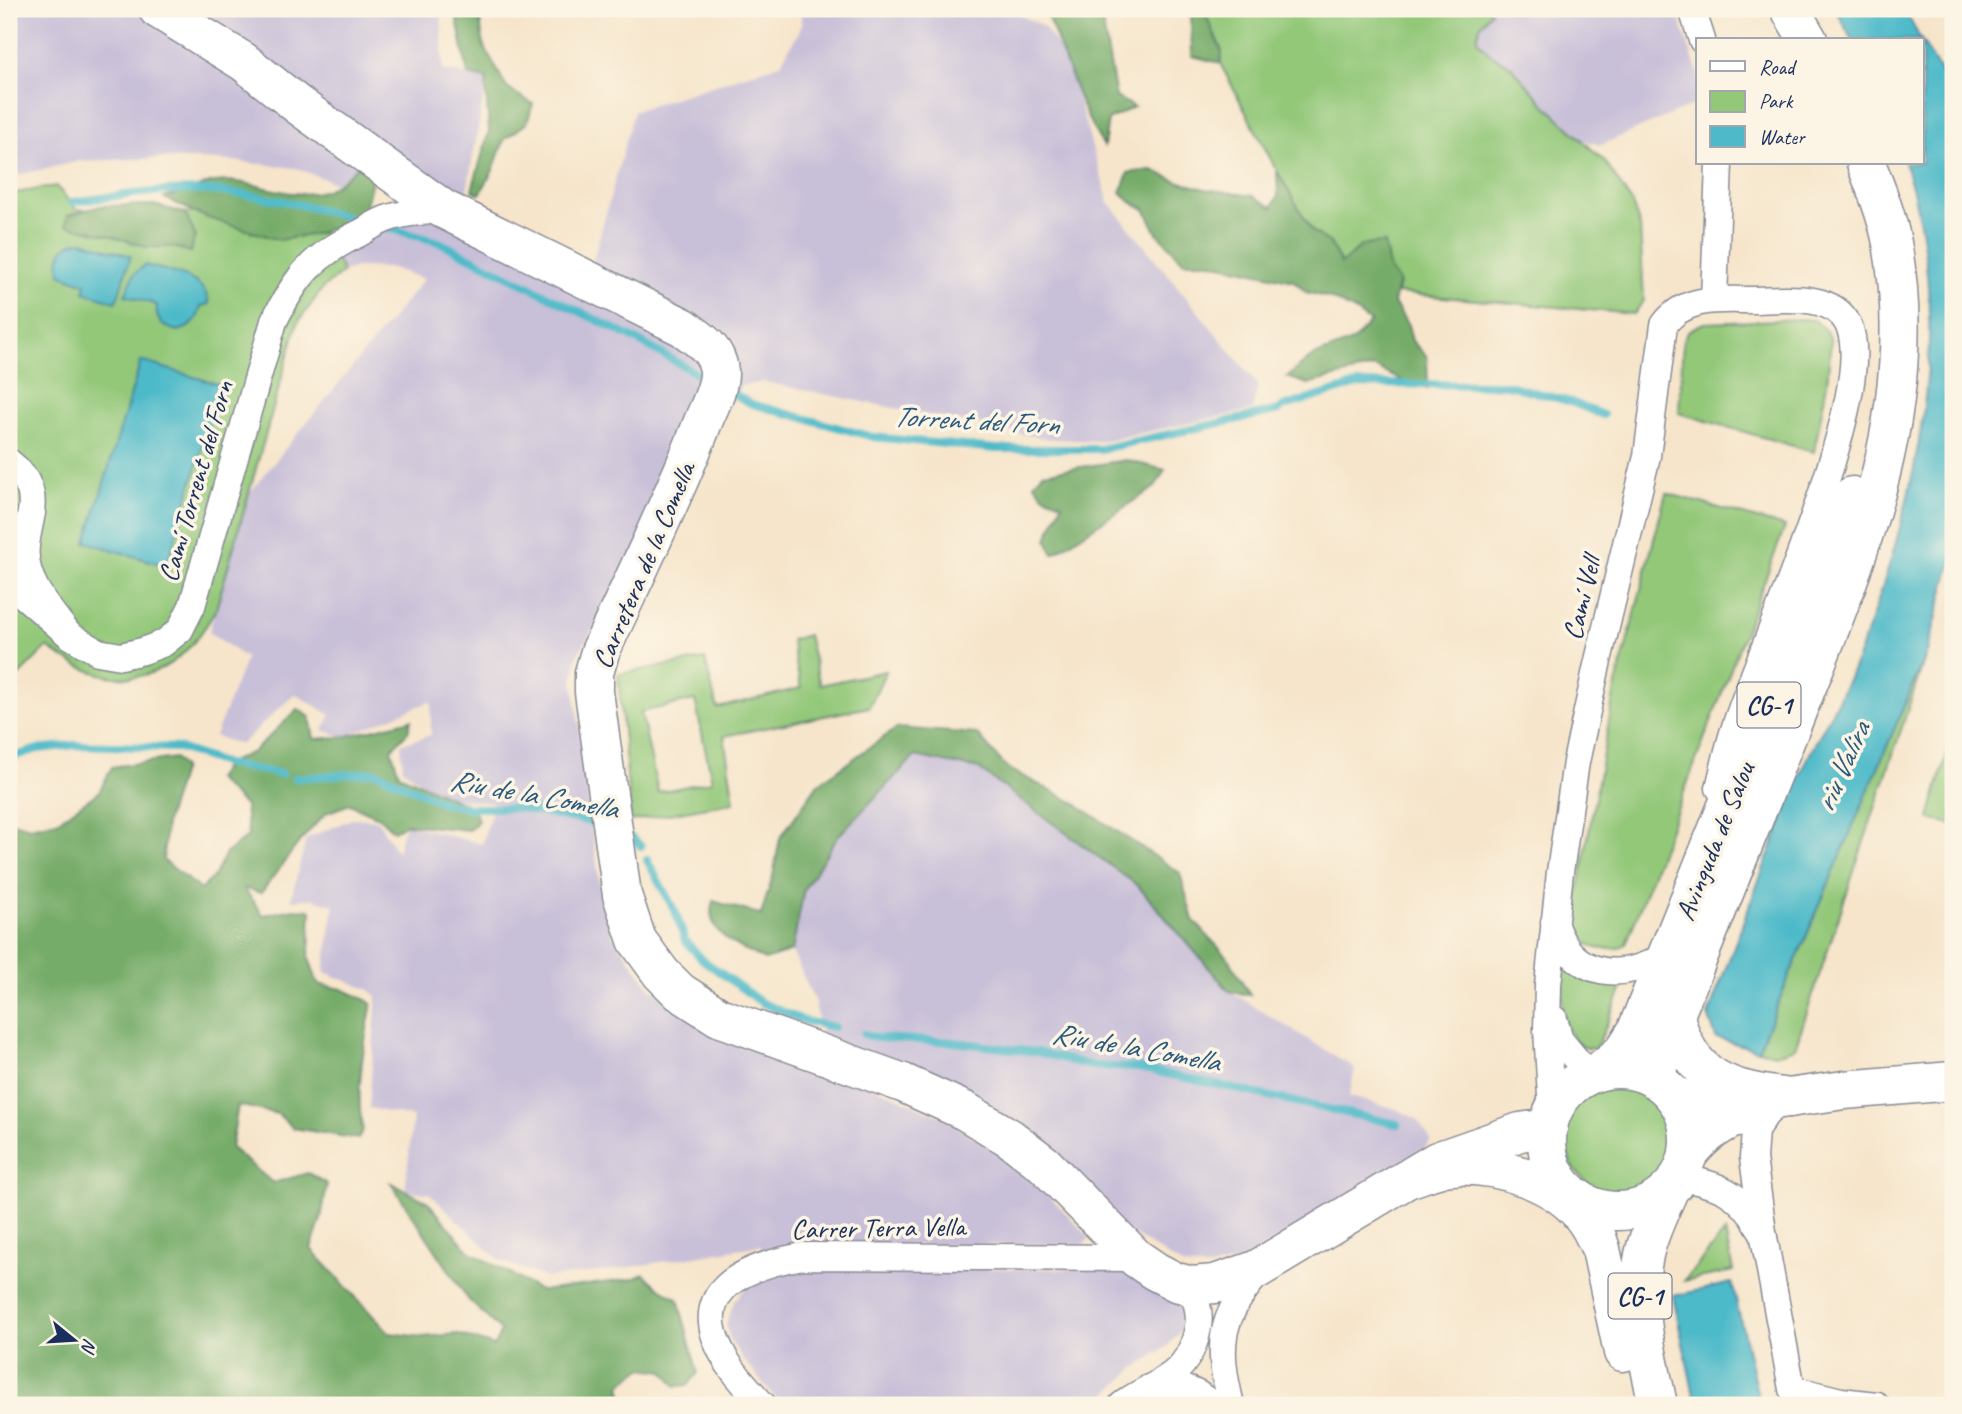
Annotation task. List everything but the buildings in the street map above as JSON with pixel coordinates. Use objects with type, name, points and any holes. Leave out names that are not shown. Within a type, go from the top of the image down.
[{"type":"main road","name":"Carretera de la Comella","points":[[158,9],[244,62],[298,105],[443,209],[683,327],[708,346],[716,358],[717,383],[690,454],[600,652],[594,673],[594,692],[622,895],[637,940],[655,966],[680,992],[719,1017],[904,1083],[965,1111],[1010,1138],[1044,1164],[1136,1258],[1176,1282],[1192,1286],[1215,1284],[1256,1270],[1410,1178]]},
{"type":"main road","points":[[1790,9],[1807,38]]},
{"type":"main road","name":"Avinguda de Salou","points":[[1675,1015],[1849,582],[1888,452],[1898,383],[1899,321],[1892,242],[1866,164]]},
{"type":"main road","name":"Avinguda de Salou","points":[[1595,1073],[1623,1052],[1636,1032],[1699,879],[1861,473],[1891,377],[1899,321]]},
{"type":"main road","points":[[1675,1015],[1680,1038],[1690,1055],[1708,1074],[1731,1087],[1760,1095],[1790,1098]]},
{"type":"main road","name":"CG-1","points":[[1658,1405],[1640,1303],[1644,1256],[1654,1223],[1679,1174],[1688,1123],[1681,1105],[1671,1092],[1675,1015]]},
{"type":"main road","points":[[1595,1073],[1611,1069],[1633,1070],[1671,1092],[1718,1108],[1871,1087],[1953,1081]]},
{"type":"main road","name":"CG-1","points":[[1595,1073],[1570,1088],[1550,1121],[1549,1155],[1567,1189],[1592,1224],[1601,1250],[1633,1405]]},
{"type":"main road","points":[[1460,1152],[1515,1155],[1530,1160],[1567,1189],[1600,1209],[1627,1211],[1653,1202],[1679,1174],[1697,1142],[1717,1126],[1747,1112],[1790,1098]]},
{"type":"main road","points":[[1410,1178],[1437,1161],[1550,1121]]},
{"type":"main road","points":[[1410,1178],[1448,1166],[1483,1167],[1520,1175],[1552,1190],[1567,1202],[1585,1219],[1601,1250]]},
{"type":"street","points":[[1692,9],[1701,38]]},
{"type":"street","points":[[1699,879],[1735,726],[1831,466],[1841,434],[1854,366],[1853,341],[1847,323],[1837,311],[1822,302],[1702,302],[1719,164]]},
{"type":"street","name":"Camí Torrent del Forn","points":[[69,635],[98,652],[121,656],[164,643],[180,630],[192,606],[274,321],[290,289],[307,268],[332,247],[389,218],[443,209]]},
{"type":"street","name":"Camí Vell","points":[[1550,1121],[1548,985],[1576,762],[1647,456],[1664,326],[1670,316],[1702,302]]},
{"type":"street","points":[[9,462],[29,484],[33,498],[25,548],[28,569],[42,599],[69,635]]},
{"type":"street","points":[[9,544],[27,528],[32,513]]},
{"type":"street","points":[[9,583],[69,635]]},
{"type":"street","points":[[1554,922],[1559,940],[1566,950],[1579,962],[1597,970],[1620,972],[1642,967],[1669,953]]},
{"type":"street","name":"Camí Vell","points":[[1548,985],[1560,1040],[1595,1073]]},
{"type":"street","points":[[1790,1098],[1766,1114],[1755,1131],[1753,1140],[1763,1232],[1798,1397],[1876,1405]]},
{"type":"street","points":[[1679,1174],[1738,1197],[1763,1232]]},
{"type":"street","name":"Carrer Terra Vella","points":[[763,1405],[728,1364],[712,1325],[713,1308],[719,1294],[726,1284],[737,1276],[776,1261],[803,1256],[1136,1258]]},
{"type":"street","points":[[1147,1388],[1187,1378],[1202,1370],[1210,1360],[1233,1306],[1266,1264]]},
{"type":"street","points":[[1122,1405],[1134,1395],[1176,1372],[1193,1345],[1198,1305],[1191,1293],[1176,1282]]},
{"type":"street","points":[[1224,1330],[1222,1356],[1231,1405]]},
{"type":"street","points":[[1147,1388],[1174,1385],[1194,1392],[1211,1405]]},
{"type":"shaded area","points":[[9,9],[129,9],[189,40],[362,163],[335,183],[296,168],[232,161],[165,158],[80,161],[9,177]]},
{"type":"shaded area","points":[[187,9],[441,9],[443,70],[487,78],[466,196],[592,264],[634,111],[780,64],[801,28],[801,9],[1007,9],[1043,26],[1065,56],[1109,203],[1258,385],[1252,410],[1102,441],[1049,439],[763,382],[741,386],[578,654],[573,681],[600,889],[613,936],[651,989],[942,1117],[1018,1164],[1090,1238],[1084,1244],[799,1245],[762,1251],[761,1245],[613,1270],[547,1278],[499,1260],[429,1193],[405,1191],[413,1117],[369,1108],[377,996],[368,989],[324,972],[334,905],[313,899],[291,900],[306,839],[354,818],[377,820],[397,852],[405,824],[482,844],[494,803],[440,796],[403,769],[401,744],[431,735],[431,701],[343,737],[323,730],[331,715],[295,694],[240,745],[215,736],[246,658],[209,632],[250,492],[424,279],[392,268],[359,267],[343,272],[332,247],[465,196],[383,149]]},
{"type":"shaded area","points":[[1490,9],[1676,9],[1696,68],[1696,102],[1601,145],[1581,140],[1543,103],[1511,66],[1490,54],[1477,40],[1480,26]]},
{"type":"shaded area","points":[[914,756],[979,768],[1138,886],[1229,991],[1355,1068],[1349,1097],[1393,1108],[1417,1119],[1431,1140],[1425,1148],[1243,1260],[1209,1268],[1183,1266],[821,1035],[815,1002],[792,951],[805,884],[841,831]]},
{"type":"shaded area","points":[[815,1268],[1112,1269],[1128,1273],[1181,1303],[1181,1330],[1168,1346],[1135,1368],[1095,1405],[781,1405],[742,1358],[730,1340],[726,1324],[735,1300],[748,1286]]},
{"type":"green space","points":[[455,9],[479,9],[483,44],[507,88],[533,104],[527,123],[504,140],[493,170],[480,194],[472,190],[489,131],[487,79],[468,75]]},
{"type":"green space","points":[[1050,9],[1109,9],[1102,19],[1116,97],[1134,107],[1108,120],[1104,146],[1079,99],[1047,16]]},
{"type":"green space","points":[[1180,9],[1203,9],[1222,52],[1220,63],[1192,56],[1191,15]]},
{"type":"green space","points":[[1203,9],[1490,9],[1480,26],[1477,40],[1490,54],[1511,66],[1543,103],[1605,162],[1631,201],[1640,226],[1644,300],[1634,314],[1397,293],[1399,281],[1341,264],[1330,243],[1312,231],[1277,171],[1220,63],[1222,51]]},
{"type":"green space","points":[[362,163],[372,180],[364,214],[320,233],[279,240],[208,218],[164,198],[210,183],[229,181],[283,192],[310,194],[333,186]]},
{"type":"green space","points":[[1152,170],[1205,189],[1253,196],[1272,207],[1278,196],[1277,171],[1312,231],[1330,243],[1341,264],[1362,245],[1384,243],[1390,271],[1399,281],[1394,303],[1408,325],[1412,341],[1427,357],[1428,389],[1407,383],[1374,367],[1308,384],[1287,377],[1311,357],[1355,340],[1370,322],[1330,298],[1306,292],[1294,281],[1207,262],[1184,262],[1157,233],[1145,209],[1131,202],[1121,192],[1128,173]]},
{"type":"green space","points":[[56,186],[76,209],[168,213],[222,212],[319,227],[343,272],[323,288],[297,324],[216,609],[200,635],[182,654],[163,668],[142,676],[120,677],[97,673],[73,663],[47,647],[9,685],[9,194]]},
{"type":"green space","points":[[154,205],[185,213],[195,235],[191,252],[173,247],[147,247],[66,225],[68,215],[101,206]]},
{"type":"green space","points":[[1815,320],[1831,340],[1827,383],[1814,452],[1679,413],[1683,341],[1691,329],[1704,323]]},
{"type":"green space","points":[[1126,460],[1165,470],[1155,487],[1053,554],[1047,539],[1062,503],[1044,496],[1034,483],[1043,473]]},
{"type":"green space","points":[[9,483],[16,502],[9,522]]},
{"type":"green space","points":[[1666,493],[1785,527],[1626,944],[1613,949],[1596,948],[1589,944],[1580,931],[1577,898],[1614,693]]},
{"type":"green space","points":[[808,635],[820,685],[886,671],[869,707],[724,736],[734,802],[631,821],[618,674],[705,659],[717,708],[801,688],[791,640]],"holes":[[[695,700],[712,781],[658,792],[641,712]]]},
{"type":"green space","points":[[1927,652],[1795,1048],[1775,1054],[1758,1050]]},
{"type":"green space","points":[[298,709],[310,717],[314,739],[343,737],[411,720],[408,732],[391,749],[399,774],[474,808],[478,821],[469,830],[406,824],[394,831],[379,817],[350,804],[326,813],[300,841],[261,893],[244,888],[263,915],[294,909],[311,910],[309,958],[318,984],[342,989],[372,1003],[360,1084],[363,1130],[358,1139],[293,1128],[278,1114],[238,1105],[231,1148],[273,1183],[308,1173],[327,1184],[321,1219],[311,1249],[389,1333],[423,1337],[458,1334],[494,1346],[501,1331],[468,1299],[391,1183],[428,1202],[469,1251],[541,1291],[632,1279],[644,1274],[658,1287],[678,1299],[698,1373],[688,1385],[676,1386],[664,1371],[642,1368],[620,1385],[624,1405],[9,1405],[9,821],[30,827],[57,821],[99,792],[112,767],[175,758],[183,768],[166,822],[163,860],[201,890],[214,876],[226,853],[248,836],[245,806],[216,779],[226,764],[253,752]]},
{"type":"green space","points":[[897,728],[977,734],[1007,768],[1073,802],[1180,873],[1193,920],[1229,959],[1250,995],[1229,991],[1138,886],[979,769],[915,756],[838,836],[804,889],[792,951],[765,960],[726,938],[713,922],[713,901],[761,915],[773,876],[780,838],[818,784]]},
{"type":"green space","points":[[1953,733],[1953,825],[1929,818]]},
{"type":"green space","points":[[1564,964],[1578,975],[1592,980],[1625,981],[1594,1049],[1582,1046],[1573,1039],[1567,1028],[1562,1002]]},
{"type":"green space","points":[[1620,1083],[1641,1087],[1659,1099],[1671,1117],[1675,1138],[1671,1159],[1659,1177],[1641,1189],[1620,1193],[1599,1189],[1581,1177],[1569,1159],[1565,1138],[1569,1117],[1581,1099],[1599,1087]]},
{"type":"green space","points":[[1725,1232],[1733,1271],[1684,1281]]},
{"type":"water","points":[[1836,9],[1904,9],[1920,38],[1851,38]]},
{"type":"water","name":"riu Valira","points":[[1924,44],[1953,93],[1953,557],[1927,652],[1758,1050],[1716,1038],[1708,1015],[1801,773],[1855,664],[1896,542],[1912,480],[1923,416],[1929,352],[1928,289],[1921,225],[1905,164],[1924,164]]},
{"type":"water","points":[[81,241],[131,256],[116,302],[84,292],[86,284],[61,275],[59,263],[62,252],[74,242]]},
{"type":"water","points":[[145,265],[184,276],[201,287],[209,304],[201,306],[196,320],[190,326],[177,331],[167,327],[158,319],[157,305],[125,295],[134,274]]},
{"type":"water","points":[[141,361],[221,385],[167,566],[86,542]]},
{"type":"water","points":[[1732,1283],[1760,1405],[1696,1405],[1673,1296]]},
{"type":"waterway","name":"Torrent del Forn","points":[[72,202],[194,190],[246,195],[348,217]]},
{"type":"waterway","name":"Torrent del Forn","points":[[385,227],[439,242],[639,341],[708,380]]},
{"type":"waterway","name":"Torrent del Forn","points":[[725,389],[752,404],[873,437],[996,449],[1101,449],[1280,410],[1282,407],[1359,384],[1508,385],[1571,402],[1603,415]]},
{"type":"waterway","name":"Riu de la Comella","points":[[9,758],[38,749],[75,745],[179,748],[226,764],[282,774]]},
{"type":"waterway","name":"Riu de la Comella","points":[[295,778],[376,772],[444,803],[468,808],[520,808],[601,824]]},
{"type":"waterway","name":"Riu de la Comella","points":[[626,833],[641,846]]},
{"type":"waterway","name":"Riu de la Comella","points":[[647,860],[676,913],[685,941],[703,960],[762,1003],[804,1021],[834,1027]]},
{"type":"waterway","name":"Riu de la Comella","points":[[864,1034],[878,1038],[954,1042],[1037,1052],[1093,1066],[1139,1068],[1397,1124]]}]
